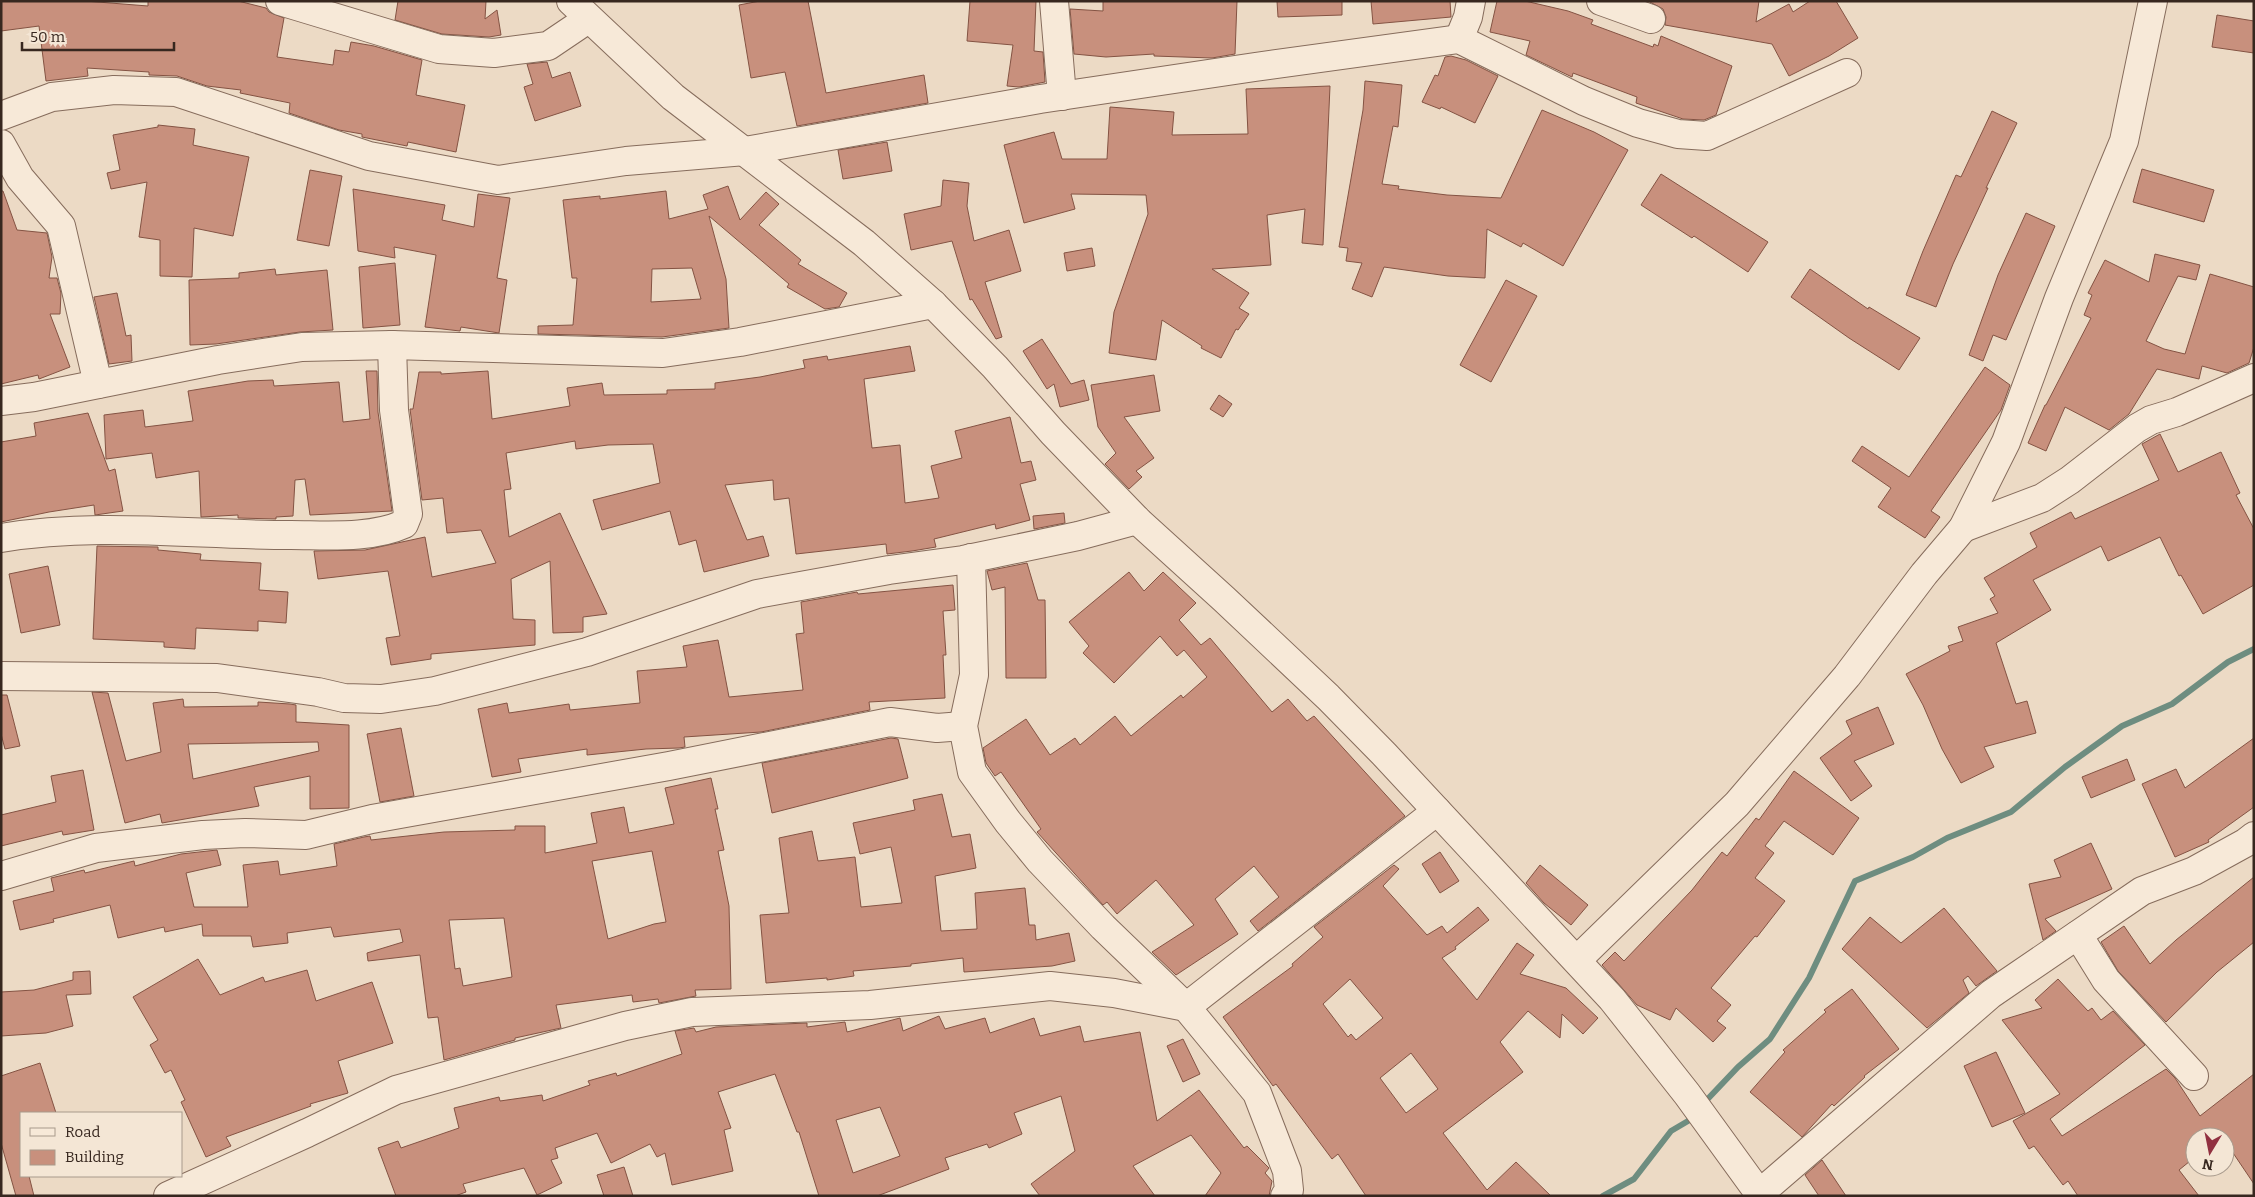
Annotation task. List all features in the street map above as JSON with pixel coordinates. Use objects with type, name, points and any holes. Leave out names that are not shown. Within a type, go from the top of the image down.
[{"type":"street","points":[[280,1],[439,49],[494,53],[548,46],[580,10],[672,96],[864,243],[933,304],[995,367],[1054,433],[1137,520],[1328,697],[1612,999],[1687,1094],[1760,1195],[1992,994],[2142,891],[2251,844]]},
{"type":"street","points":[[1054,1],[1062,96]]},
{"type":"street","points":[[1459,39],[1468,17],[1471,1]]},
{"type":"street","points":[[1601,1],[1651,19]]},
{"type":"street","points":[[1577,960],[1737,804],[1847,676],[1924,574],[1963,528],[2006,442],[2059,298],[2124,141],[2153,1]]},
{"type":"street","points":[[1,116],[52,97],[114,90],[176,92],[369,156],[498,180],[626,162],[745,151],[1062,96],[1459,39],[1584,101],[1638,123],[1678,134],[1707,136],[1847,73]]},
{"type":"street","points":[[1,144],[20,178],[61,226],[98,384]]},
{"type":"street","points":[[1,401],[34,397],[218,360],[302,347],[392,345],[663,353],[740,342],[933,304]]},
{"type":"street","points":[[1,538],[74,530],[254,535],[336,535],[389,531],[404,524],[408,514],[394,410],[392,345]]},
{"type":"street","points":[[1963,528],[2042,498],[2070,480],[2137,428],[2151,420],[2177,412],[2254,378]]},
{"type":"street","points":[[1,676],[217,678],[318,692],[344,698],[381,699],[435,691],[578,654],[757,594],[813,582],[971,558],[1078,536],[1137,520]]},
{"type":"street","points":[[971,558],[974,675],[963,726],[972,772],[1008,822],[1040,861],[1103,927],[1186,1007],[1257,1093],[1288,1171],[1289,1190],[1285,1196]]},
{"type":"street","points":[[1,876],[96,848],[202,835],[246,832],[306,835],[372,819],[669,766],[890,722],[937,728],[963,726]]},
{"type":"street","points":[[168,1196],[396,1090],[625,1026],[692,1012],[870,1004],[1050,986],[1114,993],[1186,1007],[1437,811]]},
{"type":"street","points":[[2078,935],[2106,980],[2194,1076]]},
{"type":"building","points":[[1,1],[85,1],[148,6],[148,1],[238,1],[266,8],[269,12],[284,18],[277,57],[333,65],[335,50],[349,52],[351,42],[374,46],[422,60],[416,95],[465,105],[456,152],[408,142],[407,146],[362,137],[362,134],[339,130],[289,113],[290,103],[240,93],[241,90],[207,86],[177,76],[149,75],[149,72],[87,68],[88,76],[46,81],[39,26],[1,31]]},
{"type":"building","points":[[398,1],[486,1],[485,19],[497,10],[501,35],[489,37],[442,34],[395,20]]},
{"type":"building","points":[[760,1],[808,1],[826,93],[924,75],[928,103],[797,126],[785,72],[751,78],[739,5]]},
{"type":"building","points":[[970,1],[1036,1],[1034,51],[1043,52],[1045,82],[1019,87],[1007,86],[1013,45],[967,41]]},
{"type":"building","points":[[1103,1],[1237,1],[1235,54],[1212,58],[1154,56],[1154,54],[1106,57],[1074,54],[1070,9],[1103,11]]},
{"type":"building","points":[[1277,1],[1342,1],[1342,15],[1278,17]]},
{"type":"building","points":[[1371,1],[1450,1],[1451,17],[1373,24]]},
{"type":"building","points":[[1497,1],[1525,1],[1568,11],[1593,20],[1591,24],[1653,47],[1654,44],[1658,46],[1661,36],[1732,66],[1716,115],[1704,120],[1683,119],[1636,103],[1637,97],[1573,73],[1572,77],[1526,55],[1530,41],[1490,32]]},
{"type":"building","points":[[1648,1],[1759,1],[1756,22],[1789,4],[1793,12],[1810,1],[1836,1],[1858,38],[1829,56],[1789,76],[1772,44],[1665,25],[1666,17],[1663,9]]},
{"type":"building","points":[[2217,15],[2254,21],[2254,53],[2212,47]]},
{"type":"building","points":[[1451,56],[1466,60],[1498,76],[1475,123],[1441,107],[1440,109],[1422,102],[1435,75],[1438,76],[1445,57]]},
{"type":"building","points":[[547,62],[552,78],[570,72],[581,106],[535,121],[524,87],[533,84],[527,64]]},
{"type":"building","points":[[1365,81],[1402,85],[1398,127],[1393,126],[1382,184],[1399,186],[1398,189],[1447,195],[1501,198],[1542,110],[1594,132],[1628,150],[1563,266],[1523,243],[1521,247],[1487,229],[1485,278],[1448,276],[1384,267],[1372,297],[1352,289],[1362,263],[1346,261],[1348,248],[1339,247],[1363,110]]},
{"type":"building","points":[[1330,86],[1323,245],[1302,243],[1305,209],[1267,215],[1271,265],[1212,269],[1249,293],[1239,308],[1249,314],[1238,330],[1236,329],[1221,358],[1201,348],[1202,346],[1162,320],[1156,360],[1109,353],[1114,312],[1148,214],[1146,195],[1071,194],[1075,209],[1024,223],[1004,145],[1054,132],[1062,159],[1107,159],[1110,107],[1174,112],[1172,135],[1248,134],[1246,89]]},
{"type":"building","points":[[1992,111],[2017,123],[1986,188],[1988,188],[1953,264],[1936,307],[1906,295],[1956,175],[1961,177]]},
{"type":"building","points":[[158,125],[195,129],[193,145],[249,157],[233,236],[194,228],[192,277],[160,276],[160,240],[139,237],[147,182],[111,189],[107,173],[120,170],[113,135],[158,127]]},
{"type":"building","points":[[887,142],[892,171],[843,179],[838,150]]},
{"type":"building","points":[[2142,169],[2214,190],[2204,222],[2133,202]]},
{"type":"building","points":[[310,170],[342,176],[329,246],[297,240]]},
{"type":"building","points":[[1661,174],[1768,242],[1748,272],[1694,236],[1692,238],[1641,205]]},
{"type":"building","points":[[943,180],[969,183],[967,206],[974,241],[1009,230],[1021,271],[985,282],[1002,337],[996,339],[972,299],[970,300],[952,241],[911,250],[904,214],[941,206]]},
{"type":"building","points":[[728,186],[740,220],[766,192],[779,204],[759,225],[801,260],[798,264],[847,293],[839,307],[825,309],[787,287],[789,284],[709,216],[726,279],[729,328],[662,337],[538,334],[538,326],[573,325],[577,278],[572,278],[563,200],[600,196],[600,199],[666,191],[669,219],[708,209],[703,195]],"holes":[[[692,268],[701,299],[651,302],[652,269]]]},
{"type":"building","points":[[353,189],[445,205],[442,220],[474,227],[478,194],[510,198],[497,278],[507,280],[499,333],[461,327],[460,331],[425,327],[436,255],[394,247],[395,258],[358,251]]},
{"type":"building","points":[[1,191],[3,191],[17,230],[47,233],[52,257],[49,278],[57,278],[61,293],[60,314],[50,314],[70,367],[39,379],[38,375],[1,384]]},
{"type":"building","points":[[2026,213],[2055,226],[2006,340],[1993,335],[1983,361],[1969,355],[1998,275]]},
{"type":"building","points":[[1092,248],[1095,266],[1067,271],[1064,253]]},
{"type":"building","points":[[2155,254],[2200,265],[2196,280],[2178,276],[2146,341],[2164,349],[2185,354],[2210,274],[2254,287],[2254,347],[2249,363],[2227,373],[2202,366],[2199,379],[2157,369],[2129,414],[2109,430],[2065,407],[2046,451],[2028,443],[2045,405],[2091,318],[2084,315],[2092,295],[2088,293],[2105,260],[2149,282]]},
{"type":"building","points":[[395,263],[400,325],[363,328],[359,267]]},
{"type":"building","points":[[275,269],[276,275],[327,270],[333,330],[300,332],[216,344],[190,345],[189,280],[239,278],[239,273]]},
{"type":"building","points":[[1810,269],[1868,309],[1869,307],[1920,338],[1899,370],[1791,297]]},
{"type":"building","points":[[1506,280],[1537,296],[1491,382],[1460,365]]},
{"type":"building","points":[[117,293],[126,336],[131,335],[132,361],[109,364],[94,297]]},
{"type":"building","points":[[1042,339],[1071,384],[1084,380],[1089,400],[1060,407],[1054,384],[1047,389],[1023,351]]},
{"type":"building","points":[[910,346],[915,371],[864,379],[872,448],[900,445],[905,503],[939,498],[931,466],[962,458],[955,431],[1010,417],[1021,463],[1031,461],[1036,480],[1020,484],[1030,520],[996,529],[995,524],[934,539],[936,547],[912,551],[887,554],[886,544],[796,554],[789,498],[774,500],[773,480],[725,485],[747,540],[763,536],[769,556],[704,572],[696,540],[679,545],[670,511],[602,530],[593,500],[660,483],[653,444],[608,445],[576,449],[575,441],[506,453],[511,489],[504,490],[509,537],[560,513],[607,614],[583,617],[583,632],[553,633],[550,561],[511,579],[513,619],[535,620],[535,645],[431,654],[431,659],[391,665],[386,638],[400,636],[388,571],[318,579],[314,551],[365,550],[425,537],[432,577],[496,563],[481,530],[447,533],[443,498],[422,500],[410,409],[413,409],[419,372],[441,372],[441,374],[488,371],[492,419],[570,406],[567,388],[602,383],[604,395],[667,394],[667,390],[715,389],[715,383],[805,368],[803,360],[827,356],[828,360]]},
{"type":"building","points":[[1985,367],[2010,385],[2001,410],[1931,511],[1940,517],[1925,538],[1878,507],[1891,488],[1852,461],[1862,446],[1909,477]]},
{"type":"building","points":[[366,371],[377,371],[378,412],[392,511],[310,515],[305,479],[295,480],[293,516],[276,517],[276,519],[238,518],[238,515],[201,517],[199,471],[156,478],[152,453],[106,459],[104,415],[143,410],[145,427],[193,421],[188,391],[248,381],[273,380],[274,386],[339,382],[343,422],[370,419]]},
{"type":"building","points":[[1154,375],[1160,411],[1124,417],[1154,458],[1136,471],[1142,477],[1129,489],[1105,464],[1116,453],[1098,427],[1091,385]]},
{"type":"building","points":[[1219,395],[1232,404],[1223,417],[1210,409]]},
{"type":"building","points":[[88,413],[109,471],[115,469],[123,511],[95,515],[94,505],[1,522],[1,442],[36,436],[34,423]]},
{"type":"building","points":[[2160,434],[2178,472],[2221,452],[2240,493],[2236,495],[2254,529],[2254,585],[2203,614],[2181,575],[2179,576],[2160,537],[2108,561],[2101,546],[2033,580],[2051,610],[1996,643],[2016,704],[2027,701],[2036,733],[1984,747],[1994,767],[1961,783],[1942,749],[1923,705],[1906,674],[1950,651],[1948,646],[1963,641],[1958,627],[1998,613],[1990,599],[1995,596],[1984,578],[2037,547],[2030,533],[2071,512],[2075,519],[2159,480],[2142,444]]},
{"type":"building","points":[[1064,513],[1065,523],[1034,529],[1033,516]]},
{"type":"building","points":[[97,546],[158,547],[158,550],[201,554],[200,560],[261,563],[259,590],[288,592],[286,623],[258,621],[258,631],[196,628],[195,649],[164,647],[164,642],[93,639]]},
{"type":"building","points":[[1027,563],[1038,600],[1045,600],[1046,678],[1006,678],[1005,587],[992,590],[987,571]]},
{"type":"building","points":[[48,566],[60,625],[21,633],[9,574]]},
{"type":"building","points":[[1129,572],[1144,591],[1163,572],[1196,603],[1179,620],[1201,645],[1210,638],[1272,712],[1288,699],[1307,721],[1314,716],[1405,816],[1258,931],[1250,921],[1279,897],[1254,866],[1215,899],[1238,934],[1176,975],[1152,952],[1194,925],[1156,880],[1117,914],[1107,902],[1103,905],[1037,832],[1041,829],[1001,772],[995,776],[986,763],[983,748],[1026,719],[1050,755],[1075,738],[1080,745],[1115,716],[1131,736],[1181,695],[1183,698],[1207,677],[1184,650],[1177,656],[1160,636],[1114,683],[1083,653],[1089,646],[1069,622]]},
{"type":"building","points":[[953,585],[955,610],[943,611],[946,655],[943,655],[945,698],[869,702],[870,710],[761,732],[684,737],[685,747],[679,748],[646,749],[587,755],[587,749],[518,759],[521,772],[492,777],[478,709],[507,703],[509,713],[569,704],[570,710],[640,703],[637,671],[687,667],[683,646],[718,640],[729,697],[803,690],[796,634],[804,633],[801,602],[857,592],[858,594]]},
{"type":"building","points":[[92,692],[108,693],[126,761],[161,752],[153,703],[183,699],[184,707],[258,706],[258,702],[290,704],[296,705],[296,722],[349,725],[349,808],[310,809],[310,776],[254,787],[259,806],[162,823],[160,814],[125,823]],"holes":[[[318,742],[319,751],[193,779],[188,744]]]},
{"type":"building","points":[[1,695],[7,695],[20,746],[5,749],[1,734]]},
{"type":"building","points":[[1878,707],[1894,744],[1854,761],[1872,786],[1851,801],[1820,758],[1852,734],[1846,721]]},
{"type":"building","points":[[401,728],[414,796],[380,802],[367,734]]},
{"type":"building","points":[[891,738],[898,739],[908,778],[772,813],[762,763]]},
{"type":"building","points":[[2254,738],[2254,807],[2208,840],[2209,842],[2175,857],[2142,784],[2176,769],[2185,788]]},
{"type":"building","points":[[2127,759],[2135,780],[2091,798],[2082,777]]},
{"type":"building","points":[[83,770],[94,830],[63,835],[62,831],[1,846],[1,815],[56,802],[51,776]]},
{"type":"building","points":[[1794,771],[1859,818],[1833,855],[1784,821],[1765,846],[1774,853],[1755,878],[1785,901],[1757,937],[1755,936],[1711,988],[1731,1005],[1717,1021],[1726,1028],[1713,1042],[1676,1008],[1670,1020],[1637,1005],[1602,965],[1615,952],[1624,961],[1692,890],[1722,852],[1727,856],[1756,818],[1759,820]]},
{"type":"building","points":[[711,778],[718,809],[715,809],[724,850],[718,851],[729,906],[731,989],[695,990],[696,996],[659,1003],[658,999],[633,1002],[632,995],[556,1005],[561,1028],[515,1038],[515,1040],[444,1060],[438,1017],[428,1018],[420,955],[368,961],[367,953],[403,942],[400,929],[334,937],[331,927],[287,933],[288,943],[253,947],[251,936],[203,936],[202,924],[165,932],[164,927],[118,938],[110,905],[53,919],[54,922],[20,930],[13,901],[54,891],[51,878],[84,870],[85,873],[134,861],[135,866],[181,854],[217,850],[221,865],[186,873],[194,907],[248,907],[243,865],[278,861],[280,875],[337,866],[334,844],[364,837],[370,836],[371,840],[444,832],[515,830],[515,826],[545,826],[545,853],[597,843],[591,813],[624,807],[629,833],[674,824],[665,788]],"holes":[[[652,851],[666,922],[608,939],[592,861]],[[504,918],[512,977],[463,986],[460,968],[455,969],[449,920]]]},
{"type":"building","points":[[942,794],[952,837],[970,834],[976,868],[935,876],[941,931],[977,929],[975,893],[1025,888],[1029,925],[1035,925],[1036,940],[1069,933],[1075,961],[1052,966],[964,972],[963,958],[911,964],[911,966],[853,971],[854,976],[827,980],[827,978],[766,983],[760,915],[789,913],[779,838],[812,831],[818,861],[855,857],[861,907],[902,903],[891,847],[860,854],[853,823],[915,810],[913,800]]},
{"type":"building","points":[[2091,843],[2112,889],[2045,919],[2056,931],[2043,940],[2029,884],[2061,877],[2054,860]]},
{"type":"building","points":[[1440,852],[1459,881],[1440,893],[1422,864]]},
{"type":"building","points":[[1394,865],[1399,869],[1383,886],[1427,935],[1442,926],[1447,933],[1478,907],[1489,920],[1455,947],[1456,949],[1442,958],[1477,1000],[1517,943],[1534,955],[1520,974],[1566,988],[1598,1018],[1583,1034],[1562,1014],[1560,1038],[1528,1011],[1500,1042],[1523,1072],[1443,1133],[1487,1190],[1516,1162],[1551,1196],[1366,1196],[1338,1154],[1332,1159],[1276,1084],[1273,1086],[1223,1017],[1293,966],[1292,964],[1323,937],[1314,927]],"holes":[[[1350,979],[1383,1018],[1356,1040],[1351,1034],[1348,1037],[1323,1004]],[[1411,1053],[1438,1089],[1406,1113],[1380,1078]]]},
{"type":"building","points":[[1540,865],[1588,905],[1571,925],[1544,903],[1526,883]]},
{"type":"building","points":[[2254,877],[2254,942],[2217,972],[2166,1022],[2118,971],[2101,942],[2124,926],[2150,964],[2176,940]]},
{"type":"building","points":[[1944,908],[1997,971],[1976,986],[1968,976],[1963,980],[1969,993],[1927,1028],[1842,949],[1870,917],[1901,943]]},
{"type":"building","points":[[198,959],[220,995],[263,977],[265,982],[307,970],[316,1001],[372,982],[393,1043],[338,1061],[348,1093],[310,1104],[311,1106],[226,1137],[231,1146],[206,1157],[181,1102],[185,1100],[171,1070],[165,1073],[150,1045],[158,1040],[133,997]]},
{"type":"building","points":[[90,971],[91,994],[66,995],[73,1026],[46,1033],[1,1036],[1,992],[34,990],[73,980],[73,972]]},
{"type":"building","points":[[2058,979],[2088,1011],[2092,1008],[2101,1020],[2113,1011],[2145,1045],[2050,1119],[2062,1136],[2166,1069],[2175,1078],[2200,1116],[2254,1074],[2254,1184],[2235,1156],[2235,1127],[2185,1127],[2185,1165],[2179,1170],[2199,1196],[2078,1196],[2068,1181],[2063,1185],[2034,1146],[2029,1149],[2013,1121],[2060,1094],[2002,1020],[2042,1008],[2035,1000]]},
{"type":"building","points":[[1852,989],[1899,1049],[1864,1076],[1834,1106],[1832,1104],[1802,1137],[1750,1092],[1785,1052],[1783,1050],[1826,1012],[1824,1010]]},
{"type":"building","points":[[939,1016],[945,1029],[985,1018],[990,1033],[1034,1018],[1040,1036],[1080,1026],[1084,1042],[1140,1032],[1157,1121],[1199,1090],[1244,1148],[1247,1146],[1269,1168],[1265,1173],[1272,1181],[1269,1196],[1205,1196],[1221,1173],[1191,1135],[1133,1166],[1155,1196],[1040,1196],[1031,1184],[1075,1151],[1061,1096],[1014,1113],[1022,1134],[989,1148],[987,1144],[945,1158],[949,1169],[877,1196],[819,1196],[799,1132],[797,1132],[775,1074],[718,1092],[731,1128],[724,1130],[733,1171],[672,1185],[665,1153],[657,1157],[650,1144],[611,1163],[597,1133],[555,1148],[558,1158],[551,1160],[562,1183],[537,1195],[524,1168],[463,1184],[466,1192],[455,1196],[396,1196],[378,1148],[398,1141],[401,1148],[459,1128],[454,1108],[499,1097],[500,1101],[542,1095],[543,1101],[590,1085],[588,1081],[616,1073],[617,1076],[682,1054],[675,1031],[694,1028],[696,1032],[716,1027],[807,1023],[807,1027],[845,1022],[847,1032],[900,1018],[903,1031]],"holes":[[[880,1107],[900,1156],[853,1173],[836,1120]]]},
{"type":"building","points":[[1183,1039],[1200,1074],[1183,1082],[1167,1046]]},
{"type":"building","points":[[1996,1052],[2025,1113],[1992,1127],[1964,1066]]},
{"type":"building","points":[[40,1063],[56,1112],[20,1112],[20,1177],[29,1177],[34,1196],[16,1196],[1,1143],[1,1076]]},
{"type":"building","points":[[1822,1160],[1846,1196],[1819,1196],[1805,1175]]},
{"type":"building","points":[[624,1167],[633,1196],[604,1196],[597,1175]]},
{"type":"waterway","points":[[1702,1105],[1738,1067],[1770,1039],[1809,978],[1855,881],[1913,857],[1947,838],[2011,812],[2065,767],[2122,726],[2172,704],[2228,662],[2254,649]]},
{"type":"waterway","points":[[1603,1196],[1634,1179],[1671,1131],[1688,1121],[1694,1114]]}]
